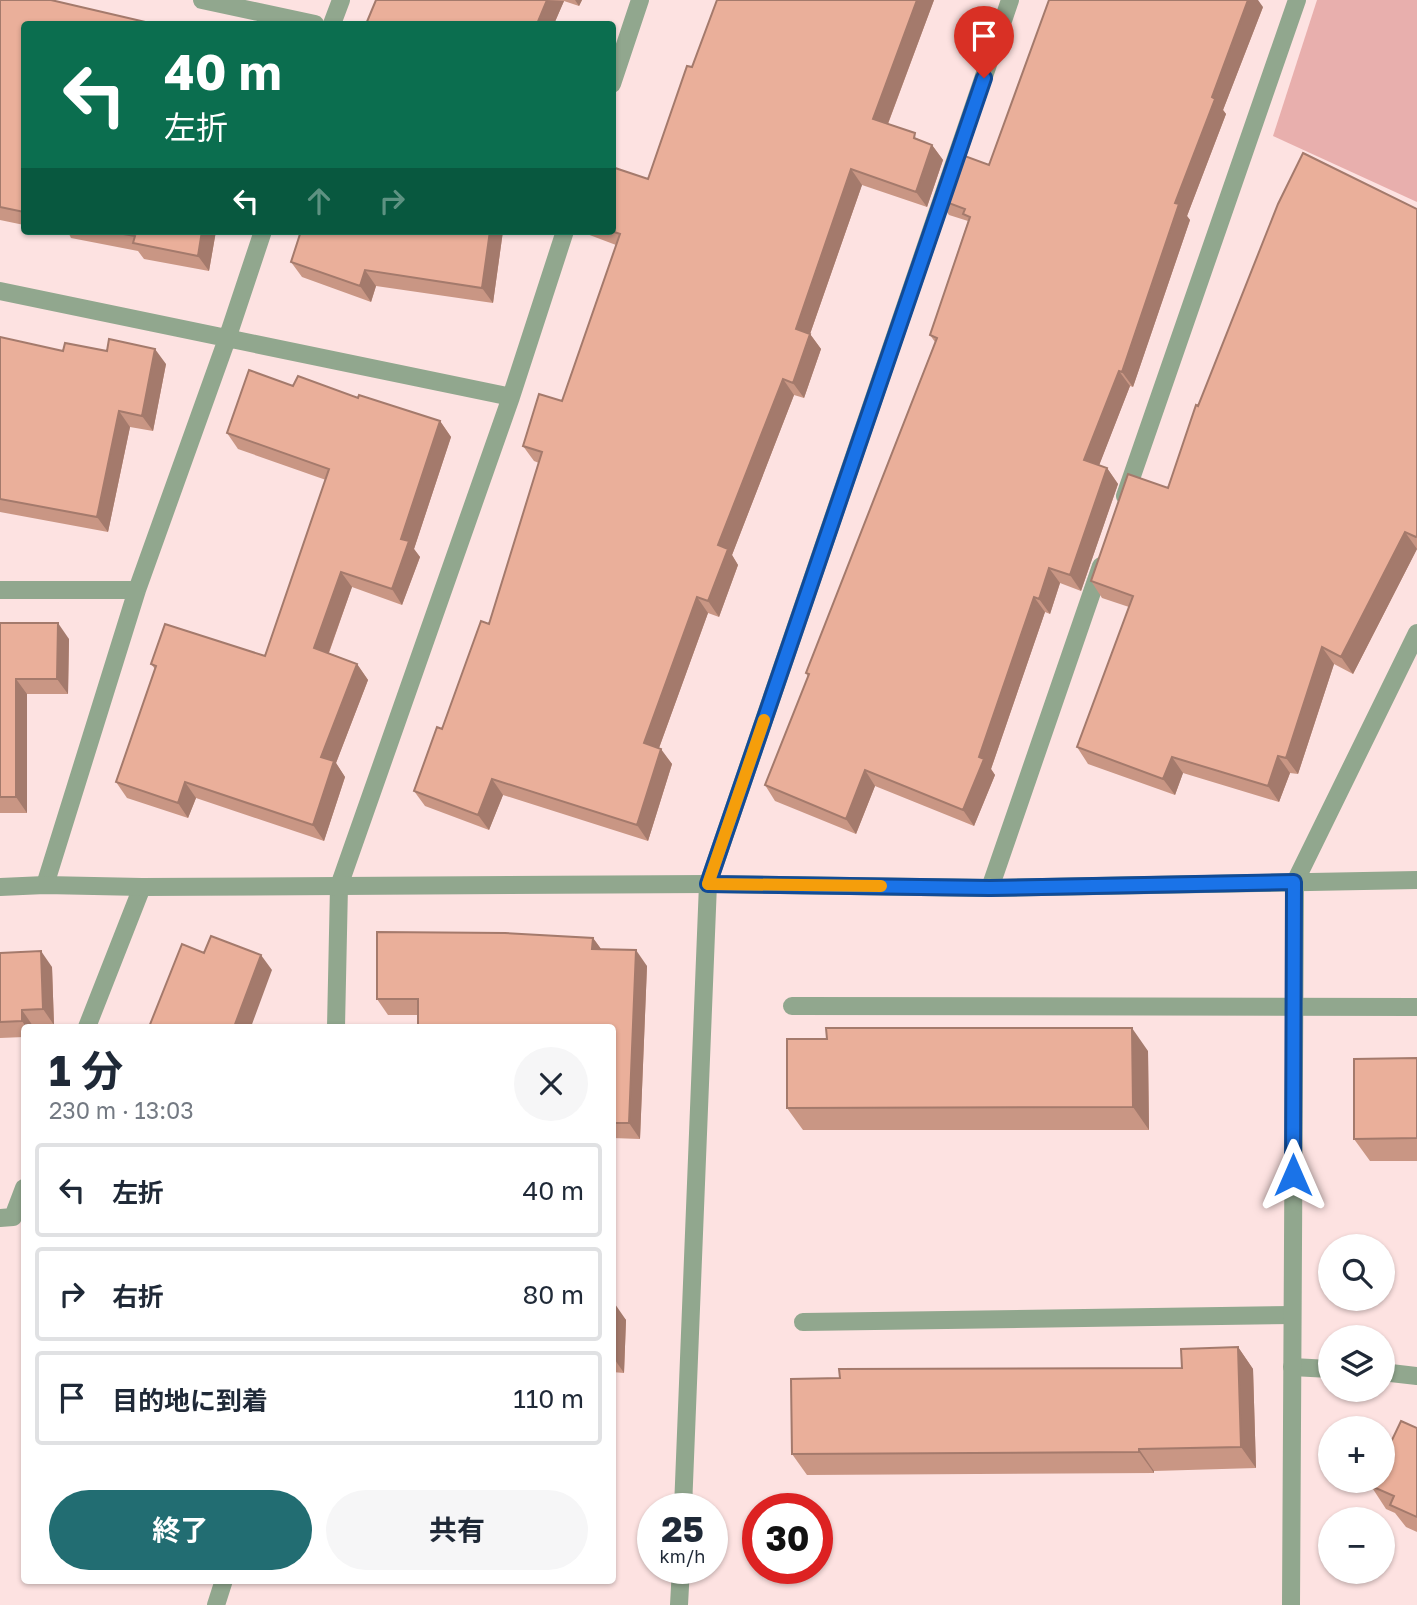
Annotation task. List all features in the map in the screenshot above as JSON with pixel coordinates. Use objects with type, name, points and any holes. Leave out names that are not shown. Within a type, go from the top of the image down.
[{"type":"street","points":[[202,0],[301,21]]},
{"type":"street","points":[[333,21],[341,0]]},
{"type":"street","points":[[616,72],[640,0]]},
{"type":"street","points":[[684,1493],[708,884],[1010,0]]},
{"type":"street","points":[[1121,509],[1297,0]]},
{"type":"street","points":[[45,885],[137,590],[228,339],[262,235]]},
{"type":"street","points":[[336,1024],[340,886],[511,397],[564,235]]},
{"type":"street","points":[[0,291],[511,397]]},
{"type":"street","points":[[990,888],[1107,548]]},
{"type":"street","points":[[0,590],[137,590]]},
{"type":"street","points":[[1291,1605],[1294,882],[1417,633]]},
{"type":"street","points":[[0,887],[708,884],[990,888],[1417,880]]},
{"type":"street","points":[[88,1024],[142,887]]},
{"type":"street","points":[[792,1006],[1417,1007]]},
{"type":"street","points":[[0,1218],[13,1217],[21,1196]]},
{"type":"street","points":[[803,1322],[1292,1315]]},
{"type":"street","points":[[1292,1367],[1318,1368]]},
{"type":"street","points":[[1395,1373],[1417,1376]]},
{"type":"street","points":[[216,1605],[223,1584]]},
{"type":"street","points":[[679,1605],[680,1584]]},
{"type":"shaded area","points":[[1317,0],[1417,0],[1417,202],[1273,136]]},
{"type":"building","points":[[0,0],[51,0],[141,21],[21,21],[21,211],[0,207]]},
{"type":"building","points":[[376,0],[547,0],[538,21],[367,21]]},
{"type":"building","points":[[717,0],[917,0],[873,119],[915,133],[914,138],[932,145],[916,192],[851,169],[796,329],[810,334],[793,383],[783,379],[718,545],[728,549],[708,601],[697,597],[644,743],[661,749],[637,825],[492,779],[478,815],[414,791],[437,727],[442,729],[481,621],[489,624],[542,452],[523,446],[539,394],[562,401],[620,234],[616,233],[616,168],[648,179],[687,66],[692,67]]},
{"type":"building","points":[[1049,0],[1248,0],[1212,97],[1215,99],[1175,203],[1179,204],[1122,372],[1119,371],[1084,460],[1107,468],[1070,575],[1049,568],[1039,599],[1034,597],[979,757],[984,759],[963,810],[865,770],[846,819],[765,785],[937,338],[930,335],[970,217],[963,214],[965,209],[938,199],[954,152],[989,165]]},
{"type":"building","points":[[1303,153],[1417,209],[1417,536],[1405,532],[1341,657],[1322,647],[1286,758],[1278,756],[1268,786],[1172,757],[1163,779],[1077,747],[1133,596],[1091,581],[1128,474],[1168,488],[1196,405],[1198,406],[1278,204]]},
{"type":"building","points":[[129,235],[201,235],[198,256],[133,243],[135,236]]},
{"type":"building","points":[[300,235],[489,235],[482,288],[365,270],[360,286],[291,262]]},
{"type":"building","points":[[0,337],[63,351],[65,343],[107,351],[109,339],[155,349],[142,416],[119,411],[97,517],[0,499]]},
{"type":"building","points":[[249,370],[293,386],[298,376],[358,398],[359,395],[440,421],[401,539],[409,541],[392,589],[341,572],[314,648],[357,664],[321,757],[334,761],[313,825],[185,782],[178,803],[116,782],[156,666],[151,664],[165,624],[265,656],[329,469],[227,433]]},
{"type":"building","points":[[0,623],[58,623],[57,679],[16,679],[16,797],[0,797]]},
{"type":"building","points":[[377,932],[505,933],[593,938],[592,949],[636,950],[629,1123],[616,1123],[616,1024],[418,1024],[418,999],[377,999]]},
{"type":"building","points":[[211,936],[261,955],[235,1024],[150,1024],[182,944],[204,953]]},
{"type":"building","points":[[41,951],[43,1009],[22,1010],[22,1021],[0,1022],[0,953]]},
{"type":"building","points":[[826,1028],[1132,1028],[1133,1107],[787,1108],[787,1039],[827,1039]]},
{"type":"building","points":[[1417,1058],[1417,1138],[1354,1139],[1354,1059]]},
{"type":"building","points":[[1238,1347],[1241,1447],[1139,1449],[1139,1452],[792,1454],[791,1379],[840,1378],[839,1369],[1182,1368],[1181,1349]]},
{"type":"building","points":[[1401,1421],[1417,1428],[1417,1517],[1390,1505],[1394,1496],[1387,1493],[1395,1493],[1395,1434]]},
{"type":"slow traffic","points":[[764,720],[708,884],[881,886]]},
{"type":"route","points":[[984,78],[708,884],[990,888],[1294,882],[1293,1175]]}]
